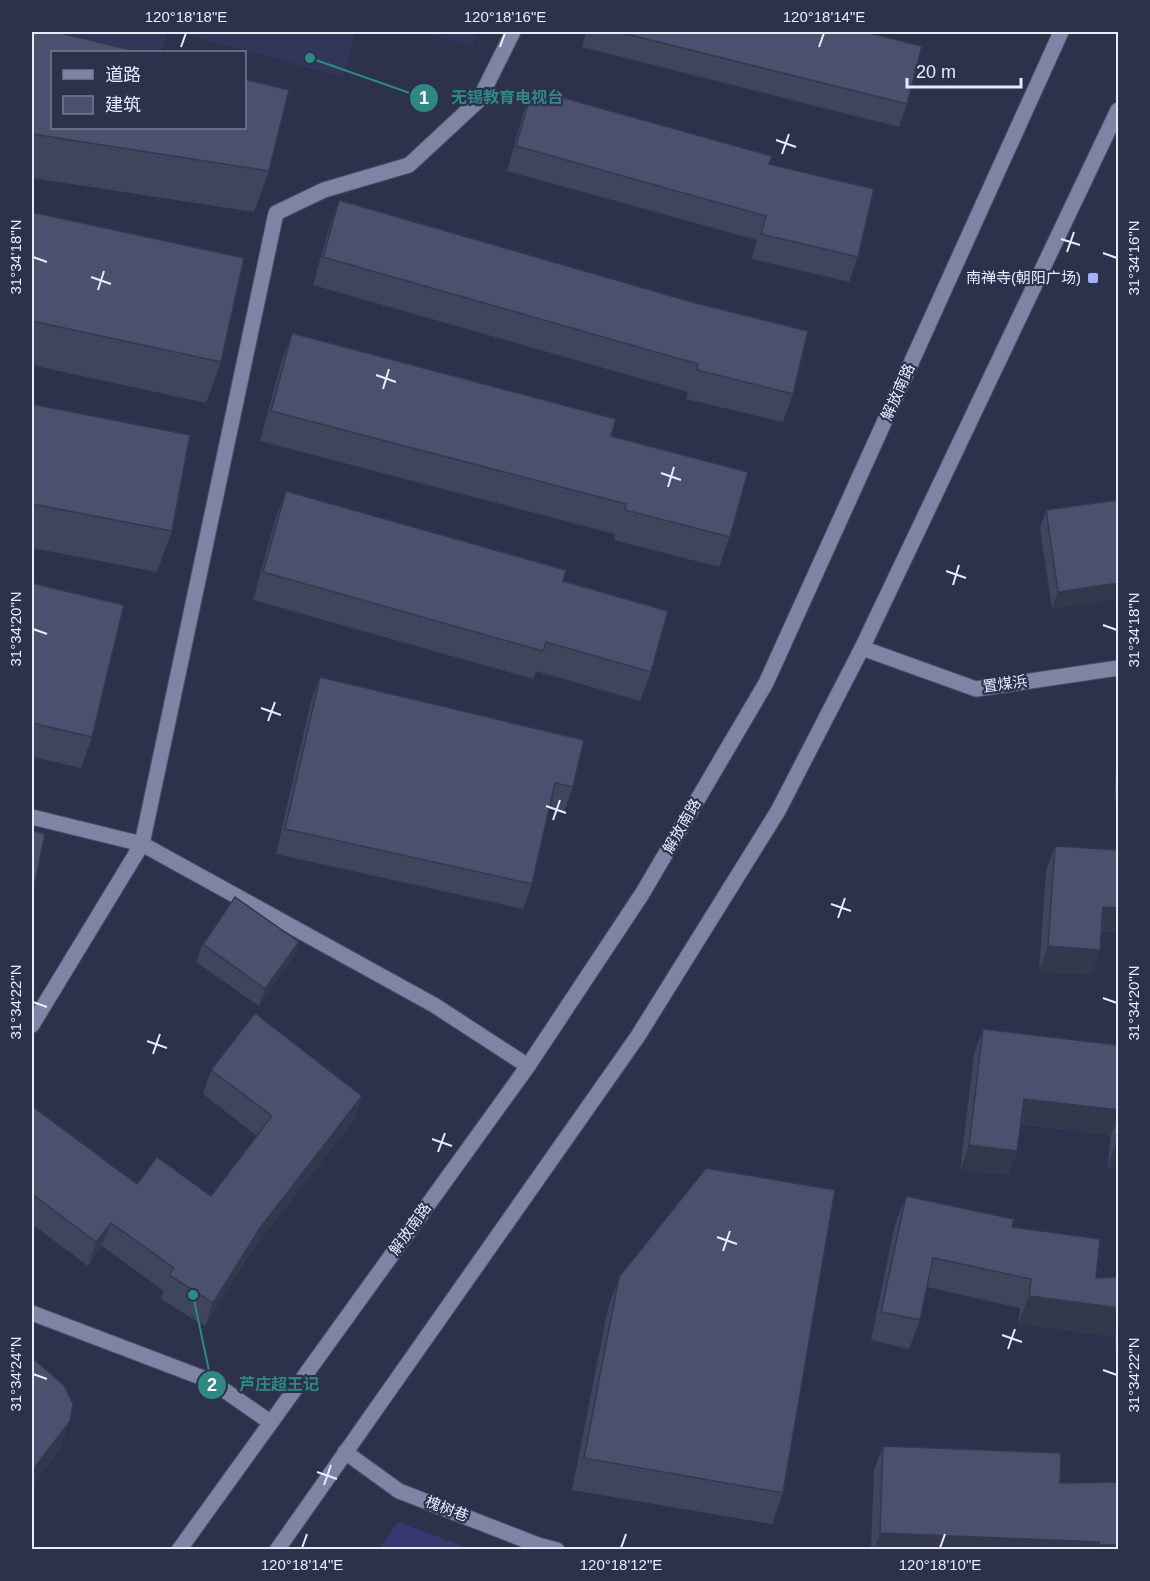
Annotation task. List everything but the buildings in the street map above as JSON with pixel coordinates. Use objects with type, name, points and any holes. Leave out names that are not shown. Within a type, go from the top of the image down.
[{"type":"main road","points":[[32,1025],[142,844],[276,213],[324,190],[409,165],[479,100],[513,32]]},
{"type":"main road","name":"解放南路","points":[[179,1550],[528,1066],[642,894],[766,683],[1061,32]]},
{"type":"main road","points":[[277,1550],[638,1036],[778,811],[862,648],[1119,110]]},
{"type":"main road","name":"置煤浜","points":[[862,648],[976,689],[1119,668]]},
{"type":"main road","points":[[32,817],[142,844],[434,1005],[528,1066]]},
{"type":"main road","points":[[32,1313],[211,1382],[270,1422]]},
{"type":"main road","name":"槐树巷","points":[[345,1452],[399,1491],[538,1545],[557,1550]]},
{"type":"shaded area","points":[[32,32],[167,32],[161,51],[51,51]]},
{"type":"shaded area","points":[[177,32],[355,32],[343,77]]},
{"type":"shaded area","points":[[419,32],[477,32],[472,46]]},
{"type":"shaded area","points":[[398,1522],[471,1549],[379,1549]]},
{"type":"place","name":"无锡教育电视台","points":[[310,58]]},
{"type":"place","name":"南禅寺(朝阳广场)","points":[[1093,278]]},
{"type":"place","name":"芦庄超王记","points":[[193,1295]]}]
